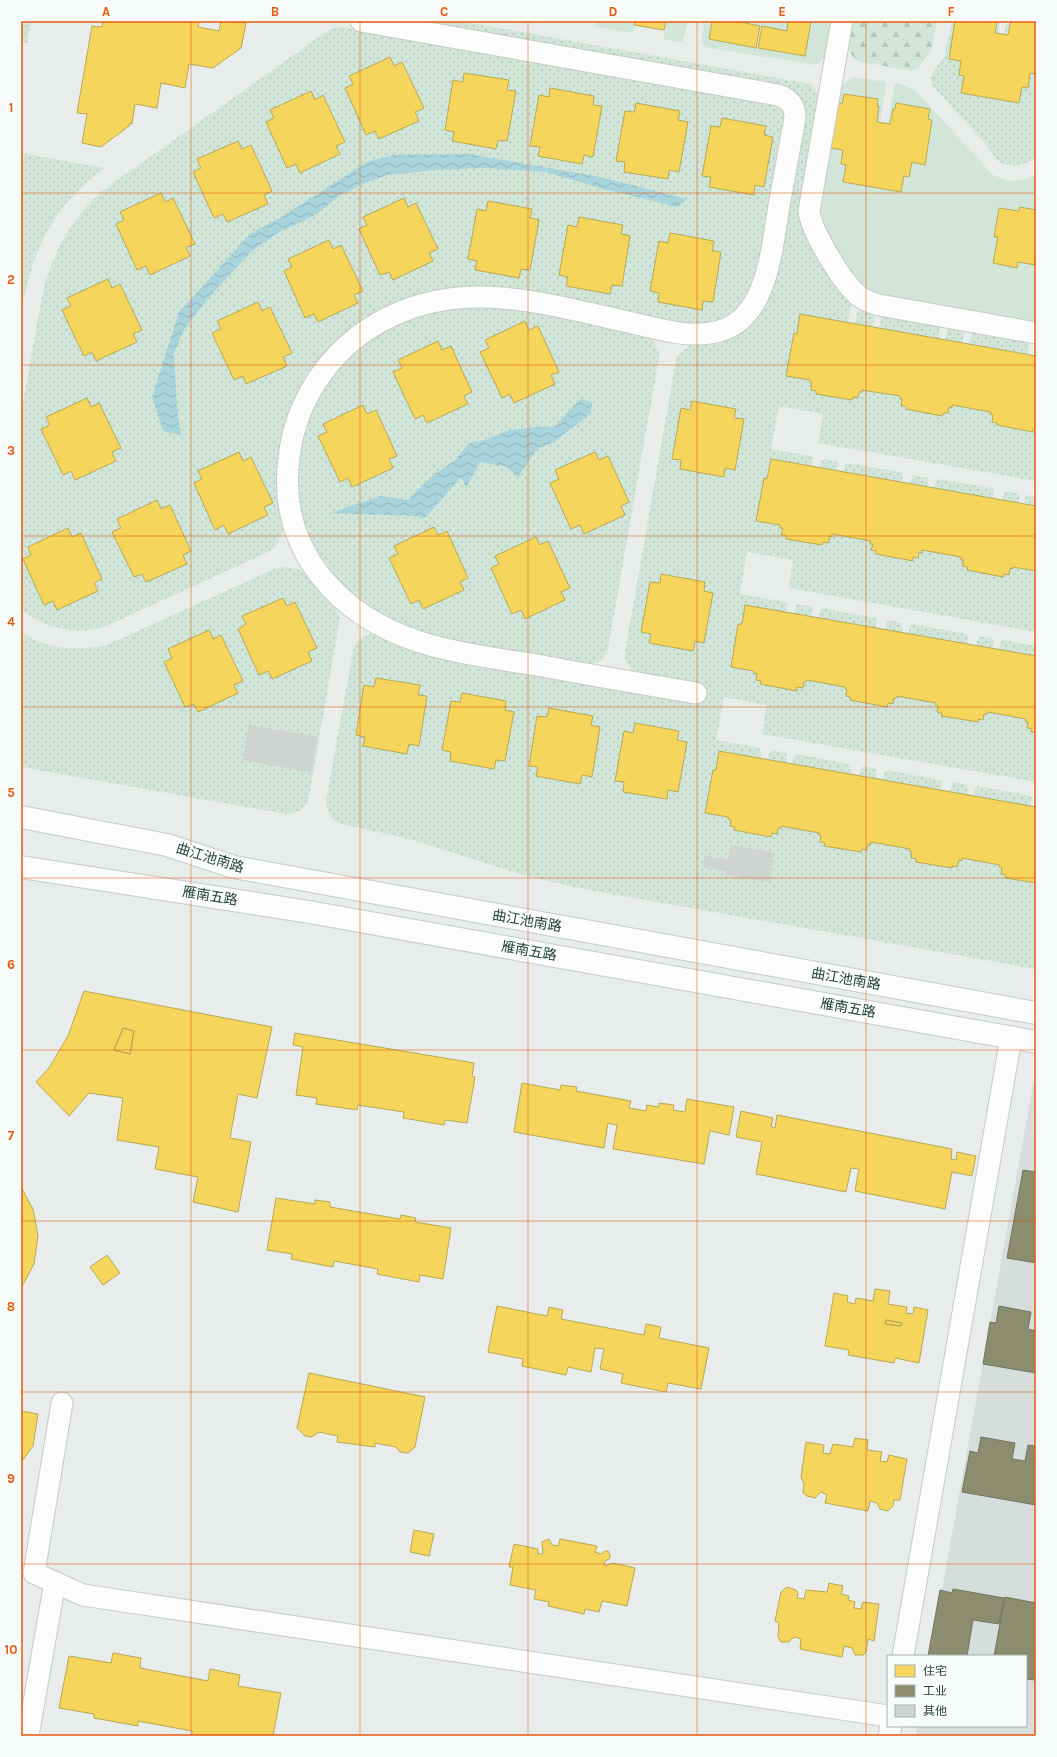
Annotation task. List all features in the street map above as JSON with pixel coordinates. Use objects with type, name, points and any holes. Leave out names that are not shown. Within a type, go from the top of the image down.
[{"type":"main road","name":"曲江池南路","points":[[21,817],[167,845],[241,869],[1036,1013]]},
{"type":"main road","name":"雁南五路","points":[[21,867],[309,912],[1036,1042]]},
{"type":"street","points":[[361,21],[778,95],[786,97],[795,110],[795,118],[767,270],[753,304],[743,317],[735,324],[715,333],[688,334],[536,303],[503,298],[469,297],[428,303],[400,312],[378,323],[355,339],[334,358],[317,381],[303,405],[292,437],[289,453],[287,470],[289,503],[292,519],[302,546],[311,562],[327,584],[338,596],[365,617],[398,634],[442,648],[696,693]]},
{"type":"street","points":[[842,21],[809,210],[812,226],[831,258],[852,290],[860,297],[870,302],[1036,333]]},
{"type":"street","points":[[903,1655],[1011,1038]]},
{"type":"street","points":[[62,1403],[34,1573],[82,1595],[887,1716]]},
{"type":"street","points":[[28,1736],[55,1582]]},
{"type":"shaded area","points":[[1033,1085],[1036,1085],[1036,1736],[916,1736],[917,1727],[1027,1727],[1027,1655],[930,1655]]},
{"type":"green space","points":[[21,21],[31,21],[27,43],[21,42]]},
{"type":"green space","points":[[413,21],[460,21],[811,84],[818,94],[818,99],[799,213],[802,228],[805,234],[842,294],[851,305],[848,323],[855,324],[857,312],[861,310],[875,314],[873,327],[879,328],[882,316],[884,315],[939,325],[939,339],[945,340],[948,328],[950,327],[964,330],[963,343],[969,344],[972,332],[1030,342],[1028,355],[1036,356],[1036,481],[818,443],[823,414],[779,406],[771,449],[811,456],[813,458],[812,466],[820,468],[822,460],[824,459],[837,461],[837,471],[844,472],[845,464],[847,463],[901,472],[903,474],[902,482],[910,484],[912,476],[914,475],[928,478],[928,487],[934,488],[936,480],[938,479],[992,488],[994,490],[993,498],[1002,500],[1004,492],[1006,491],[1017,493],[1020,496],[1018,503],[1024,504],[1026,496],[1028,495],[1036,496],[1036,632],[789,588],[793,560],[747,552],[740,594],[786,602],[786,612],[794,613],[796,605],[798,604],[811,607],[813,608],[812,617],[818,618],[822,608],[876,618],[876,628],[885,629],[887,621],[889,620],[902,623],[902,633],[908,634],[912,624],[967,634],[967,644],[976,646],[980,636],[994,639],[993,649],[999,650],[1002,640],[1036,646],[1036,782],[762,734],[767,705],[724,697],[716,740],[760,748],[761,758],[768,759],[770,752],[773,750],[786,753],[786,763],[792,764],[794,756],[797,754],[849,764],[851,766],[850,774],[859,775],[861,768],[864,766],[876,769],[876,778],[883,779],[884,772],[887,770],[940,780],[942,782],[941,790],[950,791],[952,784],[955,782],[968,785],[967,794],[973,795],[975,788],[978,786],[1031,796],[1031,806],[1036,807],[1036,969],[578,888],[527,876],[409,839],[342,824],[330,816],[326,801],[353,651],[358,641],[365,636],[372,634],[634,672],[627,663],[625,652],[676,360],[679,354],[690,345],[739,332],[803,107]]},
{"type":"green space","points":[[596,21],[635,21],[633,33],[595,27]]},
{"type":"green space","points":[[666,21],[688,21],[683,41],[679,42],[663,39]]},
{"type":"green space","points":[[735,21],[788,21],[787,31]]},
{"type":"green space","points":[[811,21],[832,21],[825,58],[815,65],[705,47],[701,43],[704,24],[712,25],[709,39],[805,56]]},
{"type":"green space","points":[[851,21],[937,21],[931,51],[917,69],[911,71],[857,61],[850,52],[848,42]]},
{"type":"green space","points":[[952,21],[1000,21],[998,33],[1004,34],[1007,21],[1036,21],[1036,159],[1018,166],[1006,165],[998,161],[984,142],[932,85],[930,77],[945,55]]},
{"type":"green space","points":[[336,27],[344,27],[777,103],[786,112],[763,247],[753,285],[738,310],[718,323],[684,324],[461,288],[319,363],[283,519],[283,530],[280,539],[271,550],[102,628],[91,630],[70,630],[49,625],[30,616],[21,609],[21,414],[43,292],[52,263],[58,250],[72,225],[102,191],[329,30]]},
{"type":"green space","points":[[854,77],[885,82],[886,85],[880,122],[888,123],[895,83],[906,86],[916,91],[993,175],[1006,180],[1016,181],[1027,179],[1036,175],[1036,323],[881,296],[865,290],[854,278],[824,229],[818,210],[841,86]]},
{"type":"green space","points":[[21,153],[104,168],[71,198],[58,214],[47,232],[38,250],[31,270],[21,313]]},
{"type":"green space","points":[[483,306],[534,311],[650,337],[658,349],[659,357],[608,649],[602,659],[593,664],[584,665],[429,636],[382,617],[338,583],[311,546],[299,511],[297,461],[308,416],[328,380],[359,347],[394,325],[438,310]]},
{"type":"green space","points":[[284,567],[300,570],[307,574],[330,599],[340,617],[309,798],[303,808],[297,812],[286,814],[21,767],[21,632],[41,642],[62,648],[85,648],[107,645],[274,569]]},
{"type":"water","points":[[469,154],[600,177],[687,199],[677,207],[600,188],[546,172],[485,168],[436,170],[387,175],[360,185],[339,196],[315,215],[276,234],[252,251],[210,296],[185,328],[174,353],[177,408],[181,435],[163,431],[152,397],[179,312],[250,234],[283,216],[367,162],[393,155]]},
{"type":"water","points":[[580,399],[592,402],[591,413],[554,442],[538,448],[518,477],[507,467],[480,462],[466,488],[461,477],[425,518],[415,516],[331,513],[380,496],[408,500],[431,477],[456,459],[469,443],[485,440],[509,430],[555,427]]},
{"type":"building: 住宅","points":[[103,21],[199,21],[198,27],[219,31],[221,21],[246,23],[241,48],[213,68],[189,64],[185,88],[161,83],[157,108],[135,104],[132,124],[130,123],[129,126],[101,147],[82,143],[87,114],[77,113],[92,26],[102,27]]},
{"type":"building: 住宅","points":[[635,21],[666,21],[664,30],[634,25]]},
{"type":"building: 住宅","points":[[712,21],[735,21],[760,26],[756,48],[709,39]]},
{"type":"building: 住宅","points":[[788,21],[811,21],[805,56],[758,48],[762,26],[787,31]]},
{"type":"building: 住宅","points":[[955,21],[997,21],[995,33],[1008,35],[1011,21],[1036,21],[1036,74],[1030,73],[1028,88],[1022,87],[1019,103],[961,93],[964,76],[959,75],[961,61],[949,59]]},
{"type":"building: 住宅","points":[[390,57],[394,66],[402,62],[424,108],[415,112],[419,121],[379,139],[375,131],[366,135],[345,88],[353,84],[349,76]]},
{"type":"building: 住宅","points":[[464,73],[509,80],[507,90],[516,91],[507,141],[498,140],[496,149],[452,141],[454,132],[445,130],[453,80],[463,82]]},
{"type":"building: 住宅","points":[[550,88],[594,96],[593,105],[602,106],[593,157],[584,155],[582,164],[538,156],[540,147],[530,146],[539,95],[549,97]]},
{"type":"building: 住宅","points":[[311,91],[315,100],[323,95],[345,142],[336,146],[340,154],[300,173],[296,164],[287,168],[266,122],[274,118],[270,110]]},
{"type":"building: 住宅","points":[[844,94],[878,99],[877,106],[879,106],[877,122],[890,124],[893,109],[895,109],[896,103],[930,109],[928,119],[932,120],[925,165],[912,162],[909,177],[904,176],[901,192],[843,182],[846,165],[841,164],[843,150],[831,148],[838,103],[842,104]]},
{"type":"building: 住宅","points":[[636,103],[680,111],[678,120],[688,122],[679,172],[669,170],[668,179],[624,172],[625,162],[616,161],[625,111],[634,112]]},
{"type":"building: 住宅","points":[[722,118],[766,126],[764,135],[773,137],[764,187],[755,185],[754,195],[709,187],[711,177],[702,176],[711,126],[720,127]]},
{"type":"building: 住宅","points":[[238,141],[242,149],[251,145],[272,191],[264,195],[268,204],[227,222],[223,214],[214,218],[193,172],[201,168],[197,159]]},
{"type":"building: 住宅","points":[[161,193],[165,202],[173,198],[195,244],[186,247],[190,256],[150,275],[146,266],[137,270],[116,224],[124,220],[120,212]]},
{"type":"building: 住宅","points":[[404,198],[408,207],[416,203],[438,249],[429,253],[433,261],[393,280],[389,272],[380,275],[359,229],[367,225],[363,217]]},
{"type":"building: 住宅","points":[[488,201],[532,209],[530,218],[539,220],[530,270],[521,269],[519,278],[475,270],[477,261],[468,259],[477,209],[486,211]]},
{"type":"building: 住宅","points":[[1020,207],[1036,210],[1035,265],[1018,262],[1017,268],[993,263],[998,237],[994,237],[999,208],[1019,211]]},
{"type":"building: 住宅","points":[[579,217],[623,225],[621,234],[630,236],[622,286],[612,285],[610,294],[566,286],[568,277],[559,275],[568,225],[577,227]]},
{"type":"building: 住宅","points":[[670,233],[714,241],[712,251],[721,252],[713,302],[703,301],[702,310],[658,302],[659,293],[650,291],[659,241],[668,243]]},
{"type":"building: 住宅","points":[[329,240],[333,249],[341,245],[363,291],[354,295],[358,303],[318,322],[314,314],[305,318],[284,271],[292,267],[288,259]]},
{"type":"building: 住宅","points":[[108,279],[112,288],[120,284],[142,330],[133,334],[137,342],[96,361],[92,352],[84,356],[62,310],[71,306],[67,298]]},
{"type":"building: 住宅","points":[[258,302],[262,311],[270,307],[292,353],[283,357],[287,366],[246,384],[243,376],[234,380],[212,333],[221,329],[217,321]]},
{"type":"building: 住宅","points":[[800,314],[1036,356],[1036,429],[1033,429],[1033,432],[997,425],[997,423],[992,422],[993,415],[991,415],[991,412],[952,405],[952,408],[949,407],[948,413],[943,413],[942,416],[906,409],[906,406],[901,406],[902,399],[900,399],[900,396],[862,390],[862,392],[859,392],[858,398],[853,397],[852,400],[816,394],[816,391],[811,390],[812,383],[810,383],[810,380],[786,376],[794,333],[797,334]]},
{"type":"building: 住宅","points":[[525,321],[529,330],[538,326],[559,372],[551,375],[555,384],[514,403],[510,394],[502,398],[480,352],[489,348],[485,340]]},
{"type":"building: 住宅","points":[[438,341],[442,350],[451,346],[472,392],[464,396],[468,404],[427,423],[423,415],[415,419],[393,372],[402,368],[398,360]]},
{"type":"building: 住宅","points":[[87,398],[91,407],[99,403],[121,448],[112,452],[116,461],[75,480],[71,471],[63,475],[41,429],[50,425],[46,417]]},
{"type":"building: 住宅","points":[[692,401],[736,409],[734,418],[744,419],[735,470],[725,468],[724,477],[680,469],[681,460],[672,459],[681,408],[690,410]]},
{"type":"building: 住宅","points":[[363,405],[367,414],[376,410],[397,456],[389,459],[393,468],[352,487],[348,478],[340,482],[318,436],[327,432],[323,424]]},
{"type":"building: 住宅","points":[[239,452],[243,461],[251,457],[273,503],[264,507],[268,515],[228,534],[224,525],[215,530],[194,483],[202,479],[198,471]]},
{"type":"building: 住宅","points":[[595,452],[599,460],[608,456],[629,502],[621,506],[625,515],[584,534],[580,525],[571,529],[550,483],[559,479],[555,470]]},
{"type":"building: 住宅","points":[[771,459],[1036,506],[1036,571],[1013,567],[1013,569],[1010,568],[1009,575],[1004,574],[1003,577],[967,570],[968,567],[962,566],[964,560],[961,560],[961,557],[922,550],[922,553],[919,552],[918,558],[913,557],[913,561],[876,554],[876,551],[871,550],[873,544],[870,544],[871,541],[832,534],[832,537],[830,536],[828,543],[823,542],[822,545],[786,539],[786,535],[781,535],[783,528],[780,528],[780,525],[756,521],[764,478],[767,479]]},
{"type":"building: 住宅","points":[[157,500],[161,509],[170,505],[191,551],[183,555],[187,564],[146,582],[142,574],[134,577],[112,532],[121,528],[117,519]]},
{"type":"building: 住宅","points":[[434,527],[438,535],[447,531],[468,578],[460,582],[464,590],[423,609],[419,600],[411,604],[389,558],[398,554],[394,546]]},
{"type":"building: 住宅","points":[[68,528],[72,537],[81,533],[102,579],[94,583],[98,591],[57,610],[53,601],[44,605],[23,559],[31,555],[28,547]]},
{"type":"building: 住宅","points":[[536,537],[540,545],[548,541],[570,588],[561,592],[565,600],[525,619],[521,610],[512,614],[491,568],[499,564],[495,556]]},
{"type":"building: 住宅","points":[[661,574],[705,582],[704,591],[713,593],[704,643],[695,641],[693,651],[649,643],[651,634],[641,632],[650,582],[660,583]]},
{"type":"building: 住宅","points":[[283,598],[287,606],[295,602],[317,648],[308,652],[312,661],[272,679],[268,671],[259,675],[238,629],[246,624],[242,616]]},
{"type":"building: 住宅","points":[[745,605],[1036,656],[1036,732],[1031,732],[1032,729],[1027,728],[1028,722],[1025,721],[1026,719],[988,712],[987,714],[984,714],[983,720],[978,719],[978,722],[941,716],[942,713],[937,712],[938,706],[935,705],[936,703],[897,696],[894,698],[893,704],[888,703],[887,707],[850,700],[850,697],[846,696],[847,689],[845,689],[845,687],[807,680],[804,682],[803,688],[797,687],[797,691],[760,684],[761,681],[756,680],[757,674],[754,673],[754,671],[731,667],[738,624],[742,624]]},
{"type":"building: 住宅","points":[[209,630],[213,639],[221,635],[243,681],[234,685],[238,693],[198,712],[194,704],[185,707],[164,662],[172,658],[168,649]]},
{"type":"building: 住宅","points":[[376,678],[420,685],[418,695],[427,696],[419,746],[409,744],[407,754],[363,746],[365,737],[356,735],[364,685],[374,687]]},
{"type":"building: 住宅","points":[[462,693],[506,701],[505,710],[514,712],[505,761],[496,760],[494,769],[450,761],[451,752],[442,750],[451,701],[460,702]]},
{"type":"building: 住宅","points":[[549,708],[593,716],[591,725],[600,727],[592,777],[582,775],[580,784],[536,776],[538,767],[529,766],[537,716],[547,717]]},
{"type":"building: 住宅","points":[[635,723],[679,731],[677,740],[687,742],[678,792],[668,790],[667,799],[623,792],[624,782],[615,781],[624,731],[633,733]]},
{"type":"building: 住宅","points":[[719,751],[1036,807],[1036,883],[1006,878],[1006,875],[1001,874],[1002,868],[999,867],[1000,865],[962,858],[962,861],[959,860],[957,867],[952,866],[952,868],[916,862],[916,859],[911,858],[912,852],[909,851],[910,849],[871,842],[870,845],[868,844],[867,850],[862,849],[861,852],[824,846],[825,843],[820,842],[821,835],[819,835],[819,833],[781,826],[781,828],[778,828],[777,834],[772,833],[771,837],[734,830],[735,827],[730,826],[731,820],[728,819],[728,817],[705,813],[713,770],[716,770]]},
{"type":"building: 住宅","points":[[84,991],[272,1027],[257,1098],[238,1094],[230,1138],[251,1142],[238,1212],[193,1202],[198,1177],[155,1169],[159,1147],[117,1140],[123,1098],[89,1093],[69,1116],[36,1082],[49,1068],[68,1036]],"holes":[[[123,1028],[134,1031],[130,1054],[114,1050]]]},
{"type":"building: 住宅","points":[[123,1028],[134,1031],[130,1054],[114,1050]]},
{"type":"building: 住宅","points":[[295,1033],[474,1063],[472,1076],[475,1077],[467,1123],[445,1120],[444,1125],[403,1118],[404,1112],[358,1105],[357,1110],[316,1104],[317,1098],[296,1095],[303,1047],[293,1045]]},
{"type":"building: 住宅","points":[[522,1083],[560,1090],[561,1085],[577,1087],[576,1091],[631,1101],[629,1108],[646,1111],[647,1105],[659,1107],[659,1103],[674,1105],[673,1110],[685,1112],[687,1099],[734,1107],[729,1135],[710,1131],[704,1164],[613,1149],[617,1125],[608,1123],[604,1148],[514,1132]]},
{"type":"building: 住宅","points":[[741,1111],[773,1118],[771,1127],[775,1128],[777,1115],[952,1149],[951,1159],[956,1160],[957,1152],[976,1156],[972,1176],[952,1172],[945,1209],[855,1191],[859,1169],[851,1168],[846,1192],[756,1174],[762,1142],[736,1137]]},
{"type":"building: 住宅","points":[[21,1187],[33,1209],[38,1236],[34,1264],[21,1288]]},
{"type":"building: 住宅","points":[[276,1198],[315,1204],[315,1200],[330,1202],[330,1207],[400,1219],[401,1215],[416,1218],[415,1222],[451,1228],[443,1279],[420,1275],[419,1282],[377,1274],[378,1269],[334,1261],[333,1267],[291,1259],[292,1254],[267,1250]]},
{"type":"building: 住宅","points":[[107,1255],[120,1273],[103,1285],[90,1267]]},
{"type":"building: 住宅","points":[[875,1289],[890,1291],[888,1304],[907,1307],[906,1313],[913,1314],[914,1307],[928,1310],[919,1363],[895,1358],[894,1363],[848,1355],[849,1350],[825,1346],[834,1293],[848,1296],[847,1302],[855,1304],[856,1298],[873,1301]],"holes":[[[886,1320],[902,1323],[901,1326],[885,1324]]]},
{"type":"building: 住宅","points":[[497,1306],[547,1316],[549,1307],[563,1310],[561,1319],[644,1335],[646,1324],[661,1327],[659,1338],[709,1348],[701,1389],[668,1383],[666,1392],[621,1383],[623,1374],[600,1369],[604,1349],[595,1348],[591,1372],[568,1367],[566,1375],[522,1366],[523,1359],[488,1352]]},
{"type":"building: 住宅","points":[[886,1320],[902,1323],[901,1326],[885,1324]]},
{"type":"building: 住宅","points":[[309,1373],[425,1397],[415,1447],[408,1453],[400,1452],[396,1447],[375,1443],[375,1447],[337,1442],[338,1436],[319,1432],[312,1437],[305,1436],[297,1428]]},
{"type":"building: 住宅","points":[[21,1411],[38,1414],[33,1446],[22,1461],[21,1461]]},
{"type":"building: 住宅","points":[[855,1438],[868,1440],[867,1450],[882,1452],[880,1461],[887,1462],[889,1455],[907,1459],[900,1500],[894,1500],[893,1506],[888,1511],[880,1509],[877,1503],[870,1501],[868,1511],[825,1503],[827,1495],[821,1492],[815,1498],[807,1496],[803,1493],[804,1484],[801,1477],[806,1442],[824,1445],[823,1453],[830,1454],[833,1444],[853,1447]]},
{"type":"building: 住宅","points":[[414,1530],[434,1534],[429,1556],[410,1552]]},
{"type":"building: 住宅","points":[[549,1539],[552,1545],[558,1546],[560,1539],[597,1546],[595,1552],[601,1554],[608,1551],[610,1555],[610,1558],[604,1562],[605,1566],[613,1563],[635,1568],[627,1606],[602,1601],[599,1612],[585,1609],[584,1614],[548,1606],[549,1602],[534,1599],[536,1590],[510,1585],[513,1567],[509,1567],[514,1544],[538,1549],[538,1554],[543,1554],[542,1542]]},
{"type":"building: 住宅","points":[[829,1583],[843,1586],[841,1594],[849,1596],[848,1600],[855,1602],[854,1608],[861,1609],[863,1602],[879,1604],[874,1641],[868,1639],[866,1652],[863,1655],[855,1655],[852,1648],[844,1646],[842,1657],[800,1649],[801,1639],[794,1637],[789,1642],[781,1642],[778,1637],[779,1623],[775,1621],[781,1592],[787,1587],[796,1590],[798,1593],[797,1598],[804,1599],[806,1590],[827,1592]]},
{"type":"building: 住宅","points":[[113,1653],[141,1658],[140,1668],[208,1681],[210,1669],[240,1675],[238,1686],[281,1693],[273,1736],[192,1736],[192,1731],[138,1721],[138,1726],[94,1718],[94,1714],[59,1708],[69,1656],[111,1663]]},
{"type":"building: 工业","points":[[1023,1170],[1036,1172],[1036,1263],[1007,1258]]},
{"type":"building: 工业","points":[[999,1306],[1031,1312],[1028,1329],[1036,1331],[1036,1373],[983,1364],[990,1322],[996,1323]]},
{"type":"building: 工业","points":[[981,1437],[1015,1443],[1012,1459],[1025,1461],[1028,1445],[1036,1446],[1036,1505],[962,1492],[970,1451],[978,1453]]},
{"type":"building: 工业","points":[[953,1589],[1004,1598],[999,1624],[973,1620],[967,1655],[928,1655],[940,1590],[952,1593]]},
{"type":"building: 工业","points":[[1005,1597],[1036,1603],[1036,1680],[1027,1679],[1027,1655],[994,1655]]},
{"type":"building: 其他","points":[[249,725],[317,737],[311,772],[243,760]]},
{"type":"building: 其他","points":[[731,845],[774,853],[769,882],[726,875]]},
{"type":"building: 其他","points":[[705,856],[728,860],[726,871],[703,867]]}]
